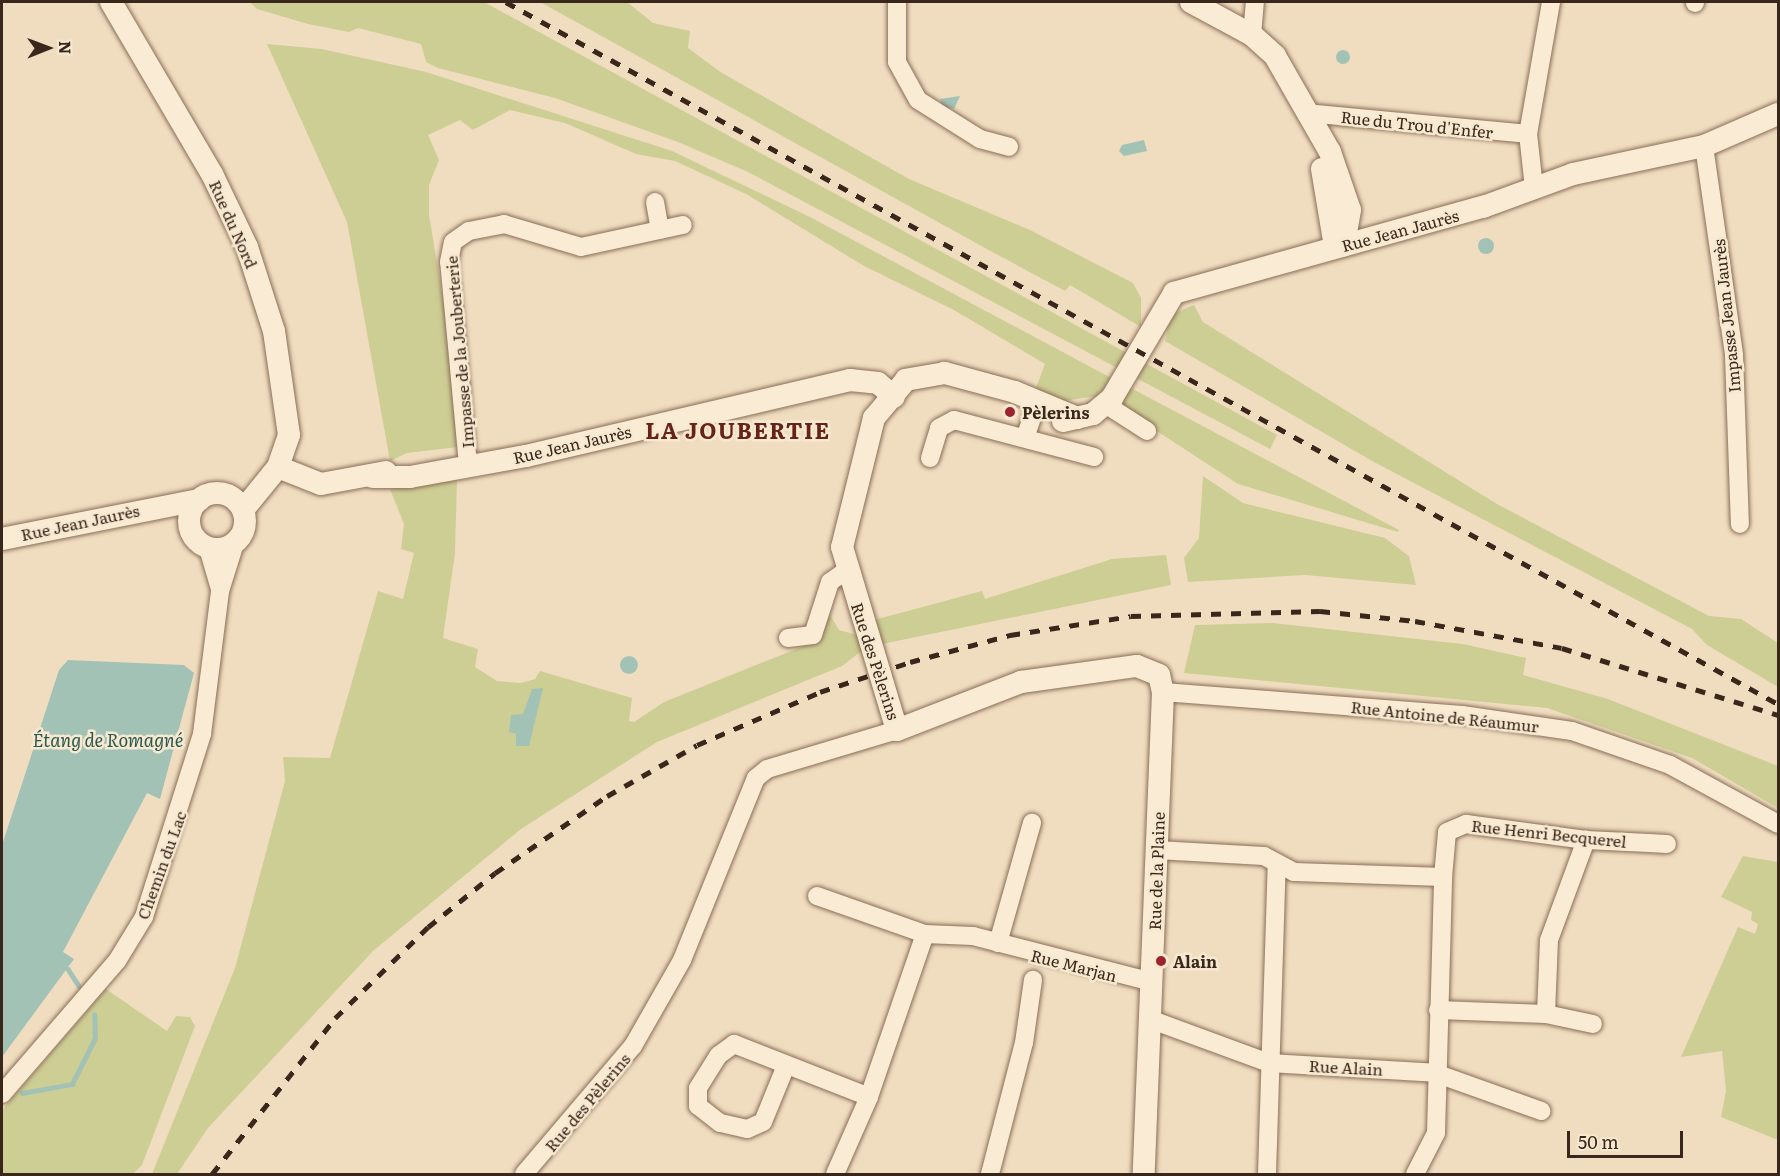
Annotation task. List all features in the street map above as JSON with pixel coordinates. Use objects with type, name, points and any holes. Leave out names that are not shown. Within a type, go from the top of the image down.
[{"type":"street","name":"Rue du Nord","points":[[111,2],[212,174],[247,246],[274,331],[289,413],[273,474]]},
{"type":"street","points":[[897,2],[897,62],[918,100],[980,140],[1009,147]]},
{"type":"street","points":[[1191,2],[1252,35],[1275,56],[1330,152],[1347,198],[1352,222],[1340,246]]},
{"type":"street","points":[[1252,35],[1255,2]]},
{"type":"street","points":[[1534,188],[1528,134],[1551,2]]},
{"type":"street","points":[[1306,113],[1327,184],[1340,246]]},
{"type":"street","name":"Rue du Trou d'Enfer","points":[[1306,113],[1528,134]]},
{"type":"street","name":"Rue Jean Jaurès","points":[[1105,404],[1174,293],[1389,233],[1534,188],[1704,146],[1779,114]]},
{"type":"street","name":"Impasse Jean Jaurès","points":[[1704,146],[1734,355],[1740,524]]},
{"type":"street","points":[[1347,198],[1362,218],[1389,233]]},
{"type":"street","points":[[655,202],[660,230]]},
{"type":"street","name":"Impasse de la Jouberterie","points":[[461,465],[449,262],[453,242],[469,231],[504,225],[575,247],[683,225]]},
{"type":"street","points":[[894,397],[906,381],[938,372],[1036,407],[1077,418],[1105,404],[1148,431]]},
{"type":"street","name":"Rue Jean Jaurès","points":[[273,474],[309,483],[373,477],[414,464],[461,465],[850,380],[878,383],[894,397]]},
{"type":"street","name":"Rue des Pèlerins","points":[[530,1173],[613,1074],[662,993],[715,883],[731,830],[756,778],[767,768],[897,730],[847,570],[842,539],[872,424],[894,397]]},
{"type":"street","points":[[1025,438],[1036,407]]},
{"type":"street","points":[[930,458],[939,428],[949,420],[1094,457]]},
{"type":"street","points":[[273,474],[243,510],[243,532],[234,543],[208,548],[194,536],[189,521],[199,500],[226,495],[273,474]]},
{"type":"street","points":[[226,495],[243,510]]},
{"type":"street","name":"Rue Jean Jaurès","points":[[2,539],[199,500]]},
{"type":"street","name":"Rue Jean Jaurès","points":[[158,507],[189,521]]},
{"type":"street","name":"Chemin du Lac","points":[[2,1094],[117,961],[144,917],[202,734],[220,591],[234,543]]},
{"type":"street","name":"Chemin du Lac","points":[[208,548],[220,591]]},
{"type":"street","points":[[788,638],[813,635],[830,582],[847,570]]},
{"type":"street","points":[[897,730],[1022,682],[1137,666],[1161,684]]},
{"type":"street","name":"Rue Antoine de Réaumur","points":[[1161,684],[1462,715],[1572,731],[1670,765],[1779,824]]},
{"type":"street","name":"Rue de la Plaine","points":[[1144,1174],[1152,1020],[1161,684]]},
{"type":"street","points":[[998,943],[1032,823]]},
{"type":"street","name":"Rue Henri Becquerel","points":[[1443,877],[1444,839],[1455,825],[1586,840],[1667,844]]},
{"type":"street","points":[[1546,1014],[1549,939],[1586,840]]},
{"type":"street","points":[[1157,850],[1264,856],[1293,872],[1443,877],[1435,1073],[1436,1133],[1415,1174]]},
{"type":"street","points":[[1267,1174],[1277,862]]},
{"type":"street","name":"Rue Marjan","points":[[817,896],[925,934],[998,943],[1152,982]]},
{"type":"street","points":[[835,1174],[869,1097],[925,934]]},
{"type":"street","points":[[990,1174],[1024,1043],[1033,980]]},
{"type":"street","points":[[1438,1010],[1546,1014],[1593,1024]]},
{"type":"street","name":"Rue Alain","points":[[1152,1020],[1269,1063],[1435,1073],[1541,1111]]},
{"type":"street","points":[[785,1068],[763,1122],[747,1129],[720,1123],[699,1106],[698,1088],[719,1055],[735,1044],[785,1068],[869,1097]]},
{"type":"green space","points":[[250,2],[484,2],[1277,435],[1270,449],[748,172],[678,142],[555,98],[438,68],[426,62],[421,44],[358,28],[349,32],[308,24],[257,9]]},
{"type":"green space","points":[[540,2],[627,2],[653,23],[690,31],[688,48],[722,73],[909,179],[1030,230],[1133,283],[1141,298],[1141,327],[1070,285],[1065,291],[985,248]]},
{"type":"green space","points":[[267,44],[322,49],[426,72],[672,151],[810,217],[1115,380],[1097,396],[1063,401],[1036,388],[1045,364],[954,310],[864,266],[746,194],[675,161],[636,154],[565,123],[510,110],[473,130],[460,120],[428,135],[439,160],[429,185],[429,215],[448,329],[458,447],[407,453],[390,461],[347,222]]},
{"type":"green space","points":[[1194,305],[1203,322],[1497,504],[1709,616],[1741,619],[1778,643],[1778,687],[1707,645],[1692,629],[1372,461],[1165,341],[1171,315]]},
{"type":"green space","points":[[1127,386],[1399,530],[1398,532],[1238,484],[1120,407]]},
{"type":"green space","points":[[1203,476],[1243,503],[1385,538],[1409,556],[1416,585],[1305,575],[1188,582],[1184,558],[1199,538]]},
{"type":"green space","points":[[457,479],[455,553],[443,638],[478,649],[475,667],[497,681],[521,683],[535,679],[540,671],[632,698],[629,721],[634,722],[664,702],[816,641],[829,613],[839,630],[857,635],[863,650],[842,666],[657,742],[521,829],[373,951],[208,1128],[177,1174],[152,1174],[235,968],[285,781],[283,757],[330,758],[378,591],[403,599],[414,553],[401,549],[404,524],[390,489]]},
{"type":"green space","points":[[1166,555],[1171,585],[877,645],[874,620],[982,591],[985,599],[1112,559]]},
{"type":"green space","points":[[1273,623],[1463,644],[1526,658],[1523,675],[1608,699],[1778,766],[1778,808],[1692,758],[1547,708],[1184,673],[1195,625]]},
{"type":"green space","points":[[1743,856],[1778,862],[1778,1140],[1721,1117],[1726,1091],[1722,1051],[1681,1057],[1738,927],[1755,934],[1758,924],[1751,920],[1752,912],[1721,897]]},
{"type":"green space","points":[[106,989],[167,1031],[176,1016],[190,1017],[195,1026],[142,1165],[133,1174],[2,1174],[2,1110]]},
{"type":"water","points":[[1340,50],[1346,50],[1350,57],[1346,64],[1340,64],[1336,60],[1336,54]]},
{"type":"water","points":[[960,96],[954,109],[942,106],[940,99]]},
{"type":"water","points":[[1144,140],[1147,151],[1124,156],[1119,151],[1122,145]]},
{"type":"water","points":[[1486,238],[1492,240],[1494,246],[1492,252],[1486,254],[1480,252],[1478,246],[1480,240]]},
{"type":"water","points":[[629,656],[635,659],[638,665],[635,671],[629,674],[623,671],[620,665],[623,659]]},
{"type":"water","name":"Étang de Romagné","points":[[68,660],[184,665],[194,673],[160,799],[147,793],[63,952],[74,959],[2,1057],[2,845],[59,670]]},
{"type":"water","points":[[543,688],[529,746],[516,746],[516,734],[509,732],[511,715],[523,714],[532,689]]},
{"type":"waterway","points":[[68,969],[79,986]]},
{"type":"waterway","points":[[22,1093],[72,1084],[95,1038],[94,1015]]},
{"type":"railway","points":[[506,2],[1778,704]]},
{"type":"railway","points":[[212,1174],[335,1018],[428,927],[495,873],[607,796],[697,745],[820,692],[910,662],[1010,635],[1131,616],[1320,611],[1415,621],[1562,648],[1778,715]]},
{"type":"place","name":"Pèlerins","points":[[1010,412]]},
{"type":"place","name":"Alain","points":[[1161,961]]},
{"type":"district","name":"LA JOUBERTIE","points":[[738,430]]}]
